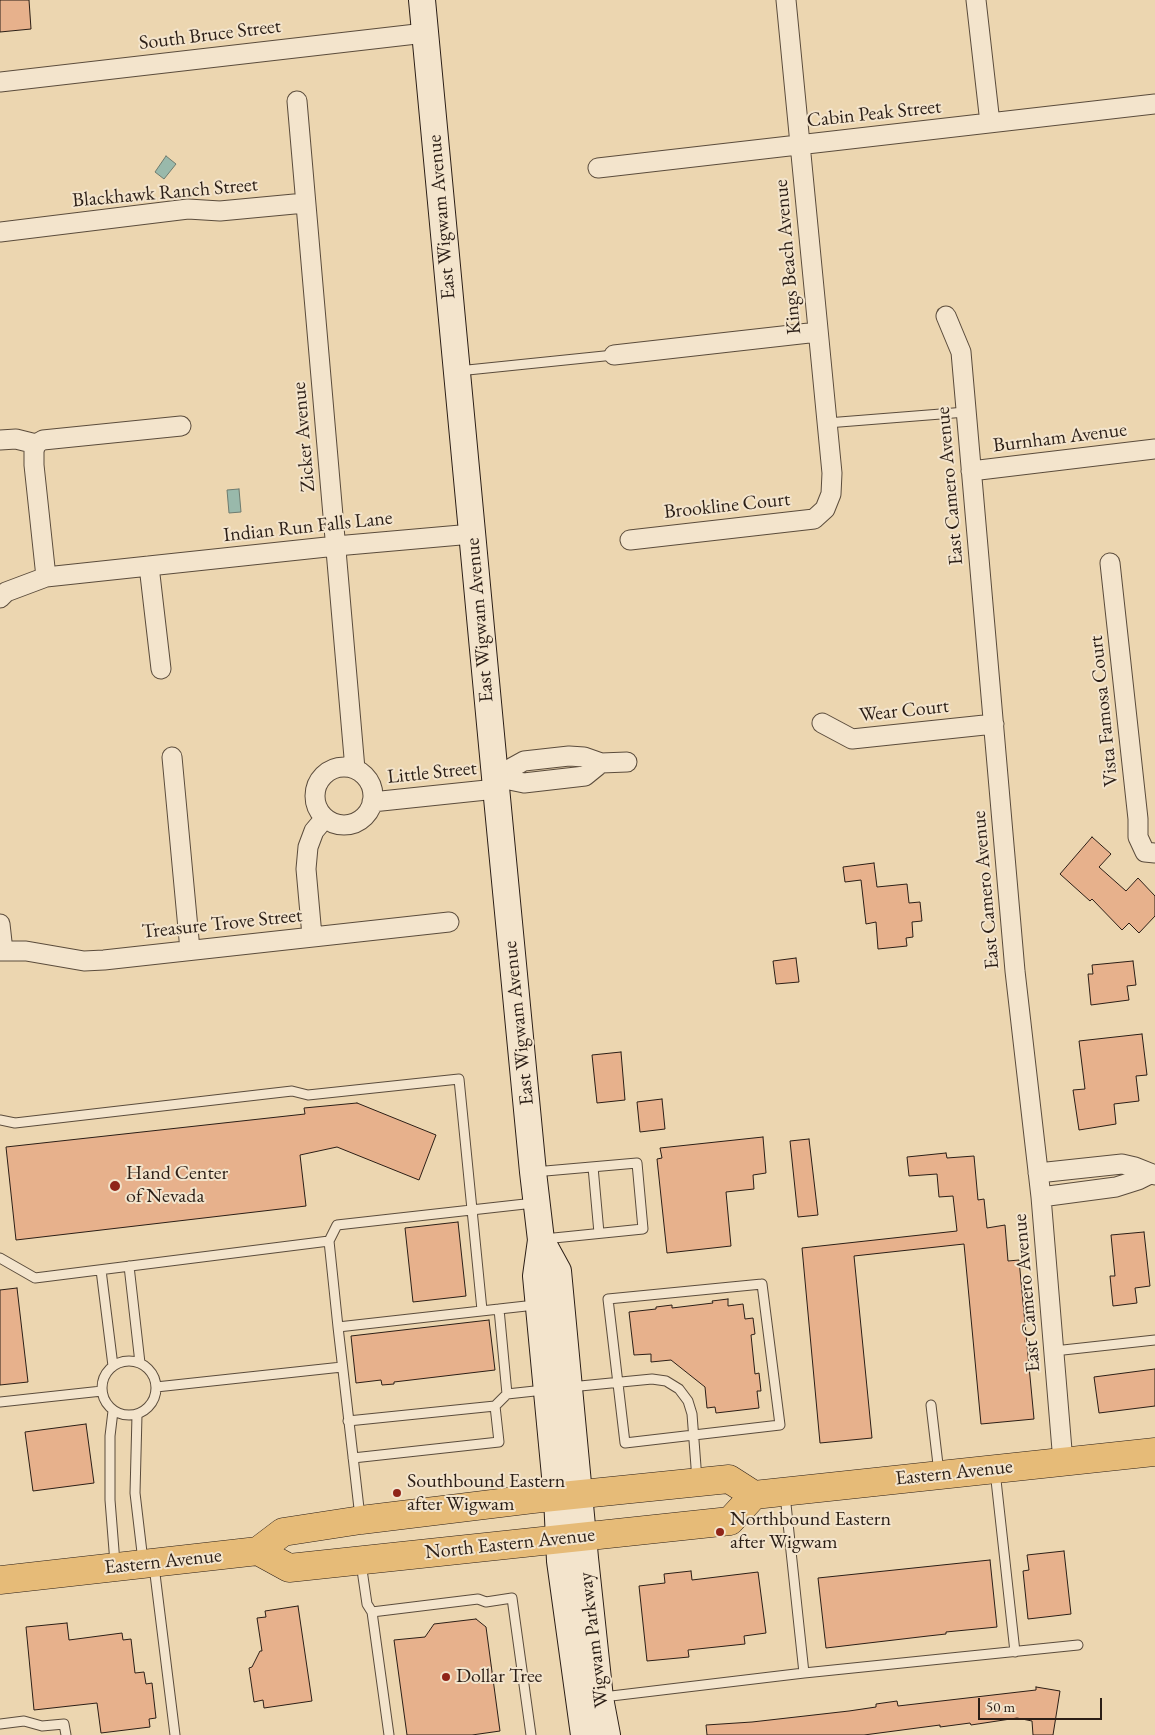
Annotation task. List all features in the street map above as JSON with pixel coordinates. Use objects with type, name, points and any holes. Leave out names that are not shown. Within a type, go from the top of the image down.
[{"type":"main road","name":"East Wigwam Avenue","points":[[422,0],[495,783],[541,1240],[536,1276],[538,1305],[558,1388]]},
{"type":"main road","name":"East Wigwam Avenue","points":[[541,1240],[558,1271],[558,1388],[570,1516]]},
{"type":"main road","name":"Eastern Avenue","points":[[754,1494],[1155,1452]]},
{"type":"main road","points":[[258,1551],[283,1532],[361,1520],[570,1516],[697,1482],[729,1479],[754,1494]]},
{"type":"main road","name":"North Eastern Avenue","points":[[258,1551],[289,1568],[361,1560],[570,1516],[730,1521],[754,1494]]},
{"type":"main road","name":"Wigwam Parkway","points":[[570,1516],[606,1735]]},
{"type":"main road","name":"Wigwam Parkway","points":[[570,1516],[560,1561],[584,1735]]},
{"type":"main road","name":"Eastern Avenue","points":[[0,1580],[258,1551]]},
{"type":"street","name":"Kings Beach Avenue","points":[[786,0],[832,473],[831,494],[825,509]]},
{"type":"street","points":[[976,0],[990,123]]},
{"type":"street","name":"South Bruce Street","points":[[0,82],[425,33]]},
{"type":"street","name":"Zicker Avenue","points":[[297,101],[355,769]]},
{"type":"street","name":"Cabin Peak Street","points":[[598,168],[1155,104]]},
{"type":"street","name":"Blackhawk Ranch Street","points":[[0,232],[188,209],[220,211],[305,203]]},
{"type":"street","name":"East Camero Avenue","points":[[946,316],[960,352],[1015,971],[1041,1197],[1063,1462]]},
{"type":"street","points":[[614,355],[818,332]]},
{"type":"street","points":[[46,577],[34,465],[36,444],[43,440],[181,426]]},
{"type":"street","points":[[0,440],[16,438],[36,444]]},
{"type":"street","name":"Burnham Avenue","points":[[971,471],[1155,449]]},
{"type":"street","name":"Brookline Court","points":[[630,540],[814,519],[825,509]]},
{"type":"street","name":"Indian Run Falls Lane","points":[[0,598],[6,592],[46,577],[336,546],[472,534]]},
{"type":"street","name":"Vista Famosa Court","points":[[1110,563],[1138,819],[1138,837],[1150,853]]},
{"type":"street","points":[[149,566],[161,669]]},
{"type":"street","name":"Wear Court","points":[[822,723],[852,739],[994,724]]},
{"type":"street","points":[[495,783],[524,761],[569,756],[601,763],[628,762]]},
{"type":"street","points":[[172,757],[190,950]]},
{"type":"street","points":[[346,767],[355,769],[363,774],[372,788],[372,802],[366,814],[360,820],[342,825],[325,818],[316,802],[315,793],[322,777],[329,771],[346,767]]},
{"type":"street","name":"Little Street","points":[[372,802],[495,783]]},
{"type":"street","points":[[312,936],[306,869],[308,847],[314,831],[325,818]]},
{"type":"street","name":"Treasure Trove Street","points":[[1,951],[45,953],[84,961],[449,922]]},
{"type":"street","points":[[0,924],[1,951]]},
{"type":"street","points":[[1038,1173],[1100,1178],[1128,1184],[1153,1174]]},
{"type":"street","points":[[1041,1197],[1100,1178]]},
{"type":"lane","points":[[457,371],[614,355]]},
{"type":"lane","points":[[827,423],[966,412]]},
{"type":"lane","points":[[0,1120],[15,1122],[292,1090],[308,1095],[459,1079],[482,1310]]},
{"type":"lane","points":[[533,1172],[638,1163],[643,1229],[541,1240]]},
{"type":"lane","points":[[593,1167],[600,1233]]},
{"type":"lane","points":[[361,1520],[348,1421],[329,1241],[337,1225],[537,1202]]},
{"type":"lane","points":[[0,1258],[35,1278],[329,1241]]},
{"type":"lane","points":[[129,1266],[140,1363]]},
{"type":"lane","points":[[101,1270],[113,1366]]},
{"type":"lane","points":[[762,1284],[780,1425],[625,1443],[618,1382],[608,1299],[762,1284]]},
{"type":"lane","points":[[338,1326],[538,1305]]},
{"type":"lane","points":[[499,1309],[507,1394]]},
{"type":"lane","points":[[1054,1351],[1155,1340]]},
{"type":"lane","points":[[120,1362],[140,1363],[150,1370],[154,1377],[156,1387],[154,1399],[150,1405],[137,1415],[123,1416],[114,1411],[105,1402],[102,1391],[103,1378],[113,1366],[120,1362]]},
{"type":"lane","points":[[156,1387],[342,1367]]},
{"type":"lane","points":[[348,1421],[495,1406],[507,1394],[652,1379],[666,1382],[679,1389],[688,1401],[695,1435],[697,1482]]},
{"type":"lane","points":[[0,1402],[102,1391]]},
{"type":"lane","points":[[930,1405],[939,1475]]},
{"type":"lane","points":[[353,1458],[499,1442],[495,1406]]},
{"type":"lane","points":[[114,1411],[110,1436],[110,1500],[116,1567]]},
{"type":"lane","points":[[137,1415],[135,1493],[175,1735]]},
{"type":"lane","points":[[995,1469],[1015,1652]]},
{"type":"lane","points":[[784,1492],[804,1673]]},
{"type":"lane","points":[[361,1560],[367,1604],[372,1612],[389,1735]]},
{"type":"lane","points":[[372,1612],[512,1598],[531,1735]]},
{"type":"lane","points":[[600,1698],[804,1673],[1078,1644]]},
{"type":"lane","points":[[0,1724],[24,1720],[42,1726],[64,1724],[66,1735]]},
{"type":"shaded area","points":[[166,156],[176,164],[164,179],[155,172]]},
{"type":"shaded area","points":[[239,489],[241,512],[229,513],[227,490]]},
{"type":"building","points":[[0,0],[29,0],[31,29],[0,32]]},
{"type":"building","points":[[1092,837],[1111,854],[1099,867],[1126,891],[1138,878],[1155,896],[1155,916],[1139,933],[1129,923],[1122,930],[1092,899],[1090,901],[1060,874]]},
{"type":"building","points":[[874,863],[877,887],[907,884],[909,903],[920,902],[922,921],[912,922],[913,937],[906,938],[907,946],[878,949],[876,922],[866,924],[861,880],[845,882],[843,867]]},
{"type":"building","points":[[796,958],[799,982],[776,984],[773,961]]},
{"type":"building","points":[[1133,961],[1136,985],[1127,986],[1129,1000],[1091,1005],[1088,974],[1093,974],[1092,965]]},
{"type":"building","points":[[1142,1034],[1147,1075],[1136,1076],[1139,1101],[1114,1104],[1116,1124],[1079,1130],[1073,1090],[1085,1089],[1079,1041]]},
{"type":"building","points":[[621,1052],[625,1100],[597,1103],[592,1055]]},
{"type":"building","points":[[662,1099],[665,1129],[640,1132],[637,1102]]},
{"type":"building","points":[[357,1103],[436,1135],[419,1180],[337,1147],[300,1155],[306,1206],[16,1240],[6,1147],[305,1114],[304,1108]]},
{"type":"building","points":[[763,1137],[766,1173],[753,1175],[754,1189],[726,1192],[731,1246],[667,1253],[657,1159],[662,1158],[660,1148]]},
{"type":"building","points":[[809,1139],[818,1215],[798,1217],[790,1141]]},
{"type":"building","points":[[946,1153],[947,1158],[974,1156],[978,1200],[984,1199],[987,1228],[1005,1225],[1008,1261],[1019,1260],[1034,1419],[981,1424],[964,1244],[854,1256],[872,1438],[820,1443],[802,1248],[957,1231],[953,1196],[939,1197],[937,1174],[909,1176],[907,1157]]},
{"type":"building","points":[[458,1222],[466,1296],[413,1302],[405,1228]]},
{"type":"building","points":[[1144,1232],[1150,1286],[1135,1288],[1137,1303],[1113,1306],[1110,1276],[1115,1276],[1111,1235]]},
{"type":"building","points":[[17,1288],[28,1382],[0,1385],[0,1290]]},
{"type":"building","points":[[728,1299],[728,1306],[743,1304],[745,1319],[753,1318],[755,1334],[751,1335],[755,1374],[759,1373],[761,1391],[757,1391],[759,1408],[716,1413],[715,1407],[707,1408],[705,1387],[671,1360],[651,1362],[651,1354],[634,1355],[629,1312],[672,1305],[672,1308],[713,1303],[712,1301]]},
{"type":"building","points":[[489,1320],[495,1370],[394,1382],[394,1384],[382,1385],[381,1380],[356,1383],[351,1336]]},
{"type":"building","points":[[1155,1369],[1155,1406],[1099,1413],[1094,1377]]},
{"type":"building","points":[[86,1424],[94,1483],[33,1491],[25,1432]]},
{"type":"building","points":[[1064,1551],[1071,1614],[1028,1619],[1023,1571],[1029,1570],[1027,1555]]},
{"type":"building","points":[[990,1560],[997,1627],[826,1648],[818,1578]]},
{"type":"building","points":[[691,1571],[692,1580],[758,1572],[766,1633],[744,1636],[745,1644],[688,1650],[689,1657],[647,1661],[639,1586],[665,1583],[664,1574]]},
{"type":"building","points":[[298,1606],[312,1701],[264,1708],[263,1700],[254,1702],[249,1668],[252,1667],[260,1651],[262,1651],[257,1618],[266,1617],[265,1611]]},
{"type":"building","points":[[476,1619],[486,1627],[500,1731],[472,1735],[407,1735],[394,1640],[425,1637],[434,1624]]},
{"type":"building","points":[[67,1623],[69,1640],[122,1633],[123,1640],[131,1639],[135,1673],[144,1672],[146,1684],[152,1683],[156,1718],[149,1719],[150,1727],[101,1733],[97,1703],[34,1710],[26,1627]]},
{"type":"building","points":[[1036,1687],[1060,1691],[1053,1735],[1033,1735],[1032,1721],[1017,1718],[971,1725],[970,1723],[940,1727],[940,1725],[864,1735],[707,1735],[706,1725],[849,1711],[876,1707],[876,1704],[897,1701],[898,1706],[1036,1690]]},
{"type":"place","name":"Hand Center of Nevada","points":[[115,1186]]},
{"type":"place","name":"Southbound Eastern after Wigwam","points":[[397,1493]]},
{"type":"place","name":"Northbound Eastern after Wigwam","points":[[720,1532]]},
{"type":"place","name":"Dollar Tree","points":[[446,1677]]}]
